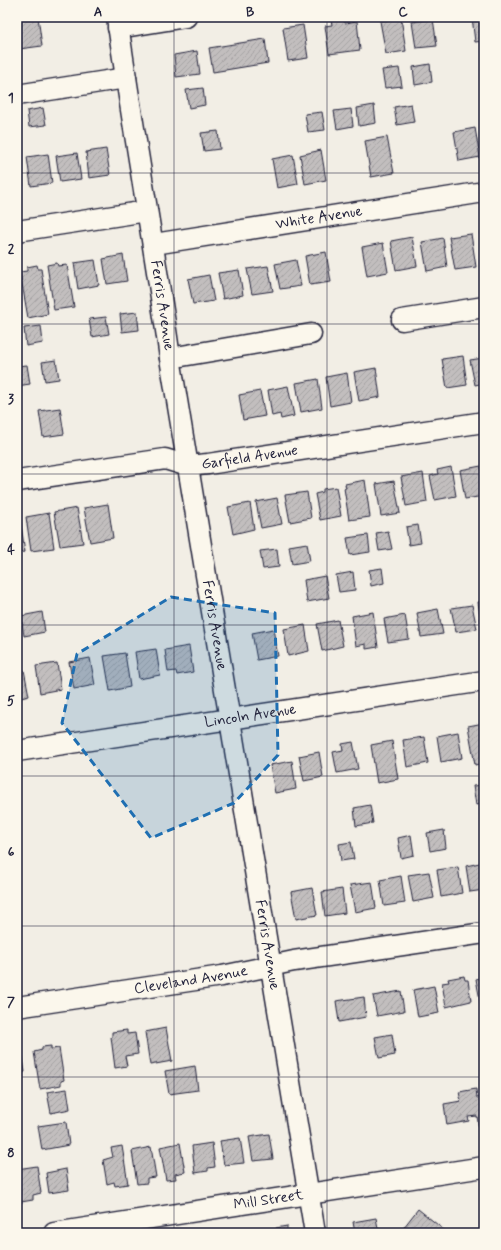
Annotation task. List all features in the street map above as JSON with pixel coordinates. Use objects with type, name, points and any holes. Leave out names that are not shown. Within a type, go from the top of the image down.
[{"type":"street","points":[[118,23],[186,17]]},
{"type":"street","name":"Ferris Avenue","points":[[118,23],[147,211],[154,244],[170,358],[315,1233]]},
{"type":"street","points":[[17,95],[126,78]]},
{"type":"street","name":"White Avenue","points":[[154,244],[484,192]]},
{"type":"street","points":[[17,231],[147,211]]},
{"type":"street","points":[[402,320],[484,307]]},
{"type":"street","points":[[170,358],[311,334]]},
{"type":"street","name":"Garfield Avenue","points":[[17,481],[165,459],[188,466],[208,464],[484,422]]},
{"type":"street","name":"Lincoln Avenue","points":[[17,751],[484,681]]},
{"type":"street","name":"Cleveland Avenue","points":[[17,1007],[222,976],[294,962],[484,932]]},
{"type":"street","name":"Mill Street","points":[[54,1233],[484,1167]]},
{"type":"highlighted area","points":[[171,597],[275,613],[278,755],[234,803],[151,838],[62,723],[77,654]]},
{"type":"building","points":[[38,17],[42,46],[19,49],[17,19]]},
{"type":"building","points":[[472,17],[484,17],[484,41],[475,42]]},
{"type":"building","points":[[344,18],[345,23],[357,21],[360,50],[329,54],[325,26],[332,25],[331,20]]},
{"type":"building","points":[[401,18],[406,51],[386,54],[380,21]]},
{"type":"building","points":[[433,19],[437,46],[416,48],[412,22]]},
{"type":"building","points":[[303,25],[308,58],[288,61],[283,28]]},
{"type":"building","points":[[265,39],[268,63],[213,72],[209,48]]},
{"type":"building","points":[[197,51],[200,74],[176,77],[174,55]]},
{"type":"building","points":[[430,64],[432,82],[415,85],[413,67]]},
{"type":"building","points":[[399,68],[402,86],[385,88],[382,70]]},
{"type":"building","points":[[203,88],[205,105],[189,108],[186,90]]},
{"type":"building","points":[[411,104],[414,122],[397,125],[394,107]]},
{"type":"building","points":[[374,105],[376,123],[359,126],[357,108]]},
{"type":"building","points":[[43,108],[46,125],[29,127],[27,111]]},
{"type":"building","points":[[351,109],[353,126],[337,129],[334,111]]},
{"type":"building","points":[[322,112],[325,130],[308,132],[305,114]]},
{"type":"building","points":[[475,128],[480,157],[459,161],[454,132]]},
{"type":"building","points":[[218,131],[220,149],[204,151],[201,133]]},
{"type":"building","points":[[387,137],[394,173],[371,177],[365,141]]},
{"type":"building","points":[[106,149],[110,175],[89,178],[86,152]]},
{"type":"building","points":[[321,150],[326,180],[305,184],[300,155]]},
{"type":"building","points":[[77,153],[81,179],[60,182],[56,156]]},
{"type":"building","points":[[48,154],[52,183],[31,186],[27,157]]},
{"type":"building","points":[[293,155],[298,184],[277,188],[272,159]]},
{"type":"building","points":[[17,160],[19,160],[23,186],[17,187]]},
{"type":"building","points":[[484,232],[484,256],[480,233]]},
{"type":"building","points":[[471,234],[476,267],[455,270],[449,237]]},
{"type":"building","points":[[412,237],[417,266],[396,270],[391,241]]},
{"type":"building","points":[[443,238],[447,267],[427,271],[422,242]]},
{"type":"building","points":[[383,243],[388,272],[367,276],[362,247]]},
{"type":"building","points":[[326,252],[331,282],[310,285],[305,256]]},
{"type":"building","points":[[123,255],[127,281],[107,284],[103,259]]},
{"type":"building","points":[[95,260],[99,285],[78,289],[74,263]]},
{"type":"building","points":[[296,260],[301,286],[280,289],[275,264]]},
{"type":"building","points":[[57,263],[58,266],[67,265],[74,307],[54,310],[47,265]]},
{"type":"building","points":[[37,265],[38,269],[41,269],[48,314],[28,318],[20,272],[27,271],[27,267]]},
{"type":"building","points":[[268,266],[273,291],[252,294],[247,269]]},
{"type":"building","points":[[239,270],[243,295],[223,299],[218,273]]},
{"type":"building","points":[[209,275],[214,301],[193,304],[188,279]]},
{"type":"building","points":[[137,312],[139,330],[122,332],[120,314]]},
{"type":"building","points":[[106,317],[109,334],[92,337],[89,319]]},
{"type":"building","points":[[41,326],[43,343],[26,346],[24,328]]},
{"type":"building","points":[[463,356],[467,385],[447,388],[442,359]]},
{"type":"building","points":[[484,358],[484,383],[475,385],[470,360]]},
{"type":"building","points":[[56,360],[59,379],[45,381],[42,362]]},
{"type":"building","points":[[27,365],[30,384],[17,386],[17,366]]},
{"type":"building","points":[[376,368],[380,397],[359,401],[354,372]]},
{"type":"building","points":[[347,373],[351,402],[330,406],[326,377]]},
{"type":"building","points":[[318,379],[322,408],[301,412],[296,383]]},
{"type":"building","points":[[288,386],[294,416],[281,419],[280,414],[272,416],[268,390]]},
{"type":"building","points":[[260,391],[265,416],[243,420],[239,395]]},
{"type":"building","points":[[60,408],[64,434],[43,437],[39,411]]},
{"type":"building","points":[[481,466],[484,496],[465,499],[460,470]]},
{"type":"building","points":[[451,467],[456,496],[435,500],[430,476],[438,474],[437,470]]},
{"type":"building","points":[[423,473],[427,502],[406,506],[401,477]]},
{"type":"building","points":[[365,480],[370,517],[349,520],[344,488],[346,488],[345,484]]},
{"type":"building","points":[[394,481],[400,513],[381,516],[376,484]]},
{"type":"building","points":[[336,487],[341,516],[320,520],[315,494],[323,492],[323,489]]},
{"type":"building","points":[[307,492],[311,518],[290,522],[285,495]]},
{"type":"building","points":[[277,498],[282,524],[261,528],[256,502]]},
{"type":"building","points":[[250,503],[254,529],[233,534],[228,507]]},
{"type":"building","points":[[108,504],[113,538],[90,542],[84,508]]},
{"type":"building","points":[[77,508],[83,543],[60,546],[54,512]]},
{"type":"building","points":[[49,513],[54,548],[31,551],[26,517]]},
{"type":"building","points":[[17,518],[20,518],[25,552],[17,553]]},
{"type":"building","points":[[418,525],[421,543],[409,545],[406,527]]},
{"type":"building","points":[[388,531],[392,549],[379,551],[376,533]]},
{"type":"building","points":[[368,535],[370,552],[350,555],[347,538]]},
{"type":"building","points":[[307,543],[310,561],[292,564],[289,546]]},
{"type":"building","points":[[277,549],[279,567],[263,569],[260,551]]},
{"type":"building","points":[[382,568],[384,583],[371,586],[369,570]]},
{"type":"building","points":[[353,572],[355,590],[339,592],[336,575]]},
{"type":"building","points":[[325,576],[329,598],[307,602],[304,580]]},
{"type":"building","points":[[484,601],[484,630],[482,630],[478,602]]},
{"type":"building","points":[[472,605],[477,629],[456,632],[451,608]]},
{"type":"building","points":[[438,609],[443,634],[421,637],[417,613]]},
{"type":"building","points":[[42,612],[45,632],[24,636],[21,616]]},
{"type":"building","points":[[373,612],[378,647],[366,649],[366,644],[356,646],[352,616]]},
{"type":"building","points":[[405,615],[409,639],[388,642],[384,619]]},
{"type":"building","points":[[338,620],[343,646],[322,651],[317,624]]},
{"type":"building","points":[[305,625],[309,651],[288,656],[284,629]]},
{"type":"building","points":[[273,629],[278,656],[257,660],[252,633]]},
{"type":"building","points":[[189,646],[193,672],[177,675],[176,671],[168,672],[165,650]]},
{"type":"building","points":[[156,649],[160,675],[139,679],[135,652]]},
{"type":"building","points":[[125,653],[130,687],[110,691],[104,656]]},
{"type":"building","points":[[90,658],[95,685],[74,689],[69,662]]},
{"type":"building","points":[[57,663],[61,689],[40,693],[36,666]]},
{"type":"building","points":[[24,670],[29,696],[17,699],[17,671]]},
{"type":"building","points":[[484,723],[484,763],[475,765],[468,726]]},
{"type":"building","points":[[458,732],[462,758],[441,762],[437,736]]},
{"type":"building","points":[[424,737],[428,763],[407,767],[403,740]]},
{"type":"building","points":[[392,741],[398,779],[377,783],[371,745]]},
{"type":"building","points":[[353,742],[358,769],[337,773],[333,752],[343,750],[342,744]]},
{"type":"building","points":[[319,752],[323,777],[304,781],[299,756]]},
{"type":"building","points":[[292,761],[296,789],[275,793],[270,765]]},
{"type":"building","points":[[484,785],[484,803],[476,805],[473,786]]},
{"type":"building","points":[[370,805],[373,823],[356,826],[354,808]]},
{"type":"building","points":[[444,830],[446,848],[430,851],[427,833]]},
{"type":"building","points":[[411,835],[414,855],[401,858],[398,838]]},
{"type":"building","points":[[351,842],[354,859],[341,861],[339,844]]},
{"type":"building","points":[[484,862],[484,890],[470,892],[466,866]]},
{"type":"building","points":[[458,867],[462,893],[441,897],[437,870]]},
{"type":"building","points":[[429,872],[434,898],[413,902],[408,875]]},
{"type":"building","points":[[401,876],[405,903],[384,906],[380,880]]},
{"type":"building","points":[[372,882],[376,908],[355,912],[350,885]]},
{"type":"building","points":[[312,888],[317,915],[296,919],[291,892]]},
{"type":"building","points":[[342,889],[345,913],[325,916],[322,892]]},
{"type":"building","points":[[464,976],[465,980],[468,980],[471,1001],[446,1007],[442,983],[449,982],[448,979]]},
{"type":"building","points":[[484,977],[484,1011],[482,1011],[476,979]]},
{"type":"building","points":[[434,986],[439,1013],[418,1017],[413,990]]},
{"type":"building","points":[[401,991],[404,1011],[377,1016],[373,996]]},
{"type":"building","points":[[364,997],[366,1017],[339,1022],[336,1001]]},
{"type":"building","points":[[166,1028],[172,1061],[150,1065],[145,1032]]},
{"type":"building","points":[[127,1030],[127,1034],[135,1033],[138,1054],[125,1056],[127,1066],[115,1068],[111,1037],[112,1032]]},
{"type":"building","points":[[392,1034],[395,1055],[379,1058],[375,1037]]},
{"type":"building","points":[[17,1046],[21,1046],[25,1072],[17,1074]]},
{"type":"building","points":[[51,1046],[51,1049],[59,1048],[64,1080],[61,1081],[61,1085],[40,1089],[34,1052],[42,1050],[42,1047]]},
{"type":"building","points":[[195,1066],[198,1090],[169,1094],[165,1071]]},
{"type":"building","points":[[67,1089],[70,1109],[51,1113],[47,1092]]},
{"type":"building","points":[[476,1089],[477,1098],[484,1097],[484,1129],[479,1129],[477,1116],[468,1117],[469,1121],[447,1125],[444,1104],[461,1101],[459,1092]]},
{"type":"building","points":[[66,1122],[69,1145],[42,1150],[38,1126]]},
{"type":"building","points":[[269,1134],[273,1159],[253,1161],[249,1137]]},
{"type":"building","points":[[240,1138],[244,1163],[224,1165],[220,1141]]},
{"type":"building","points":[[180,1143],[185,1172],[175,1174],[176,1179],[166,1180],[160,1147]]},
{"type":"building","points":[[212,1143],[215,1167],[208,1168],[208,1171],[195,1173],[192,1146]]},
{"type":"building","points":[[122,1146],[128,1184],[115,1186],[114,1182],[107,1184],[103,1160],[113,1157],[111,1148]]},
{"type":"building","points":[[151,1147],[156,1177],[147,1178],[147,1183],[137,1184],[132,1151]]},
{"type":"building","points":[[37,1166],[41,1193],[33,1195],[33,1200],[21,1202],[17,1169]]},
{"type":"building","points":[[66,1169],[69,1190],[49,1193],[46,1173]]},
{"type":"building","points":[[418,1209],[448,1233],[411,1233],[404,1227]]},
{"type":"building","points":[[376,1218],[379,1233],[355,1233],[353,1222]]},
{"type":"building","points":[[287,1226],[287,1231],[290,1231],[290,1233],[276,1233],[276,1228]]}]
